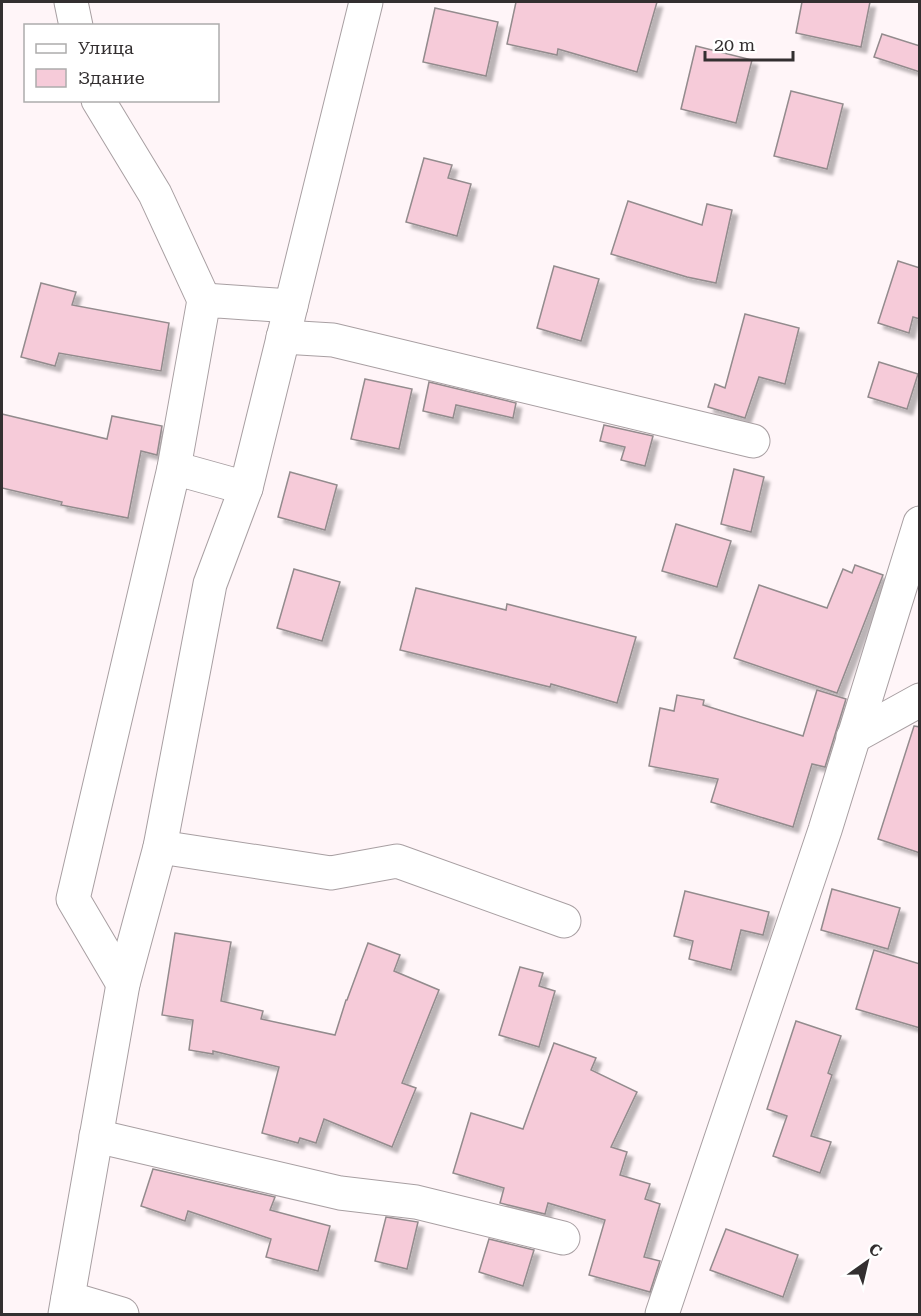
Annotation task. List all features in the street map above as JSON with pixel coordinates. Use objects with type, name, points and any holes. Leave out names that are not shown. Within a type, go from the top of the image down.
[{"type":"street","points":[[71,2],[76,24]]},
{"type":"street","points":[[122,1314],[67,1306],[123,984],[160,847],[210,584],[246,488],[366,2]]},
{"type":"street","points":[[99,102],[155,194],[204,300],[174,468],[73,899],[123,984]]},
{"type":"street","points":[[204,300],[291,306]]},
{"type":"street","points":[[283,337],[333,340],[753,441]]},
{"type":"street","points":[[174,468],[246,488]]},
{"type":"street","points":[[662,1314],[821,842],[920,523]]},
{"type":"street","points":[[853,737],[920,700]]},
{"type":"street","points":[[160,847],[331,873],[397,861],[564,921]]},
{"type":"street","points":[[96,1136],[340,1193],[416,1202],[563,1238]]},
{"type":"building","points":[[516,2],[657,2],[637,72],[558,49],[557,55],[507,44]]},
{"type":"building","points":[[802,2],[870,2],[861,47],[796,33]]},
{"type":"building","points":[[435,8],[498,22],[486,76],[423,62]]},
{"type":"building","points":[[882,34],[920,46],[920,72],[874,57]]},
{"type":"building","points":[[696,46],[752,60],[736,123],[681,109]]},
{"type":"building","points":[[791,91],[843,104],[827,169],[774,156]]},
{"type":"building","points":[[424,158],[452,165],[448,178],[471,184],[457,236],[406,222]]},
{"type":"building","points":[[628,201],[702,225],[707,204],[732,210],[716,283],[687,277],[611,254]]},
{"type":"building","points":[[898,261],[920,268],[920,319],[913,317],[909,333],[878,323]]},
{"type":"building","points":[[554,266],[599,279],[581,341],[537,328]]},
{"type":"building","points":[[41,283],[76,292],[72,305],[169,323],[161,371],[59,353],[55,366],[21,357]]},
{"type":"building","points":[[745,314],[799,328],[785,384],[759,377],[745,418],[708,407],[715,384],[725,388]]},
{"type":"building","points":[[879,362],[918,374],[907,409],[868,397]]},
{"type":"building","points":[[365,379],[412,389],[399,449],[351,439]]},
{"type":"building","points":[[429,382],[516,403],[513,418],[456,405],[453,418],[423,411]]},
{"type":"building","points":[[2,414],[107,439],[112,416],[162,426],[157,455],[141,451],[128,518],[61,505],[62,502],[2,488]]},
{"type":"building","points":[[604,425],[653,436],[645,466],[621,460],[625,447],[600,441]]},
{"type":"building","points":[[734,469],[764,477],[751,532],[721,524]]},
{"type":"building","points":[[290,472],[337,485],[325,530],[278,517]]},
{"type":"building","points":[[676,524],[731,541],[717,587],[662,571]]},
{"type":"building","points":[[855,565],[883,575],[837,693],[734,658],[759,585],[827,608],[843,569],[852,573]]},
{"type":"building","points":[[294,569],[340,582],[322,641],[277,628]]},
{"type":"building","points":[[416,588],[506,610],[507,604],[636,637],[617,703],[551,684],[550,687],[400,650]]},
{"type":"building","points":[[817,690],[846,699],[825,767],[812,764],[793,827],[711,802],[718,779],[649,766],[660,708],[674,711],[677,695],[704,700],[703,705],[803,736]]},
{"type":"building","points":[[914,726],[920,727],[920,853],[878,839]]},
{"type":"building","points":[[832,889],[900,908],[888,949],[821,930]]},
{"type":"building","points":[[685,891],[769,912],[763,935],[741,930],[731,970],[689,959],[693,941],[674,936]]},
{"type":"building","points":[[175,933],[231,942],[221,1001],[263,1011],[261,1019],[335,1035],[368,943],[400,955],[394,971],[439,990],[402,1083],[416,1088],[392,1147],[324,1119],[316,1143],[300,1138],[298,1143],[262,1133],[279,1067],[213,1051],[213,1054],[189,1050],[193,1020],[162,1015]]},
{"type":"building","points":[[874,950],[920,964],[920,1028],[856,1009]]},
{"type":"building","points":[[520,967],[543,973],[539,986],[555,991],[539,1047],[499,1035]]},
{"type":"building","points":[[796,1021],[841,1036],[828,1073],[832,1075],[811,1136],[831,1142],[820,1173],[773,1156],[787,1116],[767,1109]]},
{"type":"building","points":[[554,1043],[596,1058],[591,1070],[637,1092],[611,1147],[627,1152],[620,1175],[650,1184],[645,1199],[660,1204],[644,1257],[660,1261],[650,1292],[589,1275],[605,1220],[548,1203],[545,1214],[500,1203],[504,1188],[453,1173],[471,1113],[523,1129]]},
{"type":"building","points":[[153,1169],[275,1197],[270,1210],[330,1226],[318,1271],[266,1257],[271,1239],[188,1211],[185,1221],[141,1206]]},
{"type":"building","points":[[386,1217],[418,1222],[407,1269],[375,1261]]},
{"type":"building","points":[[726,1229],[798,1255],[783,1297],[710,1270]]},
{"type":"building","points":[[489,1239],[534,1250],[523,1286],[479,1272]]}]
